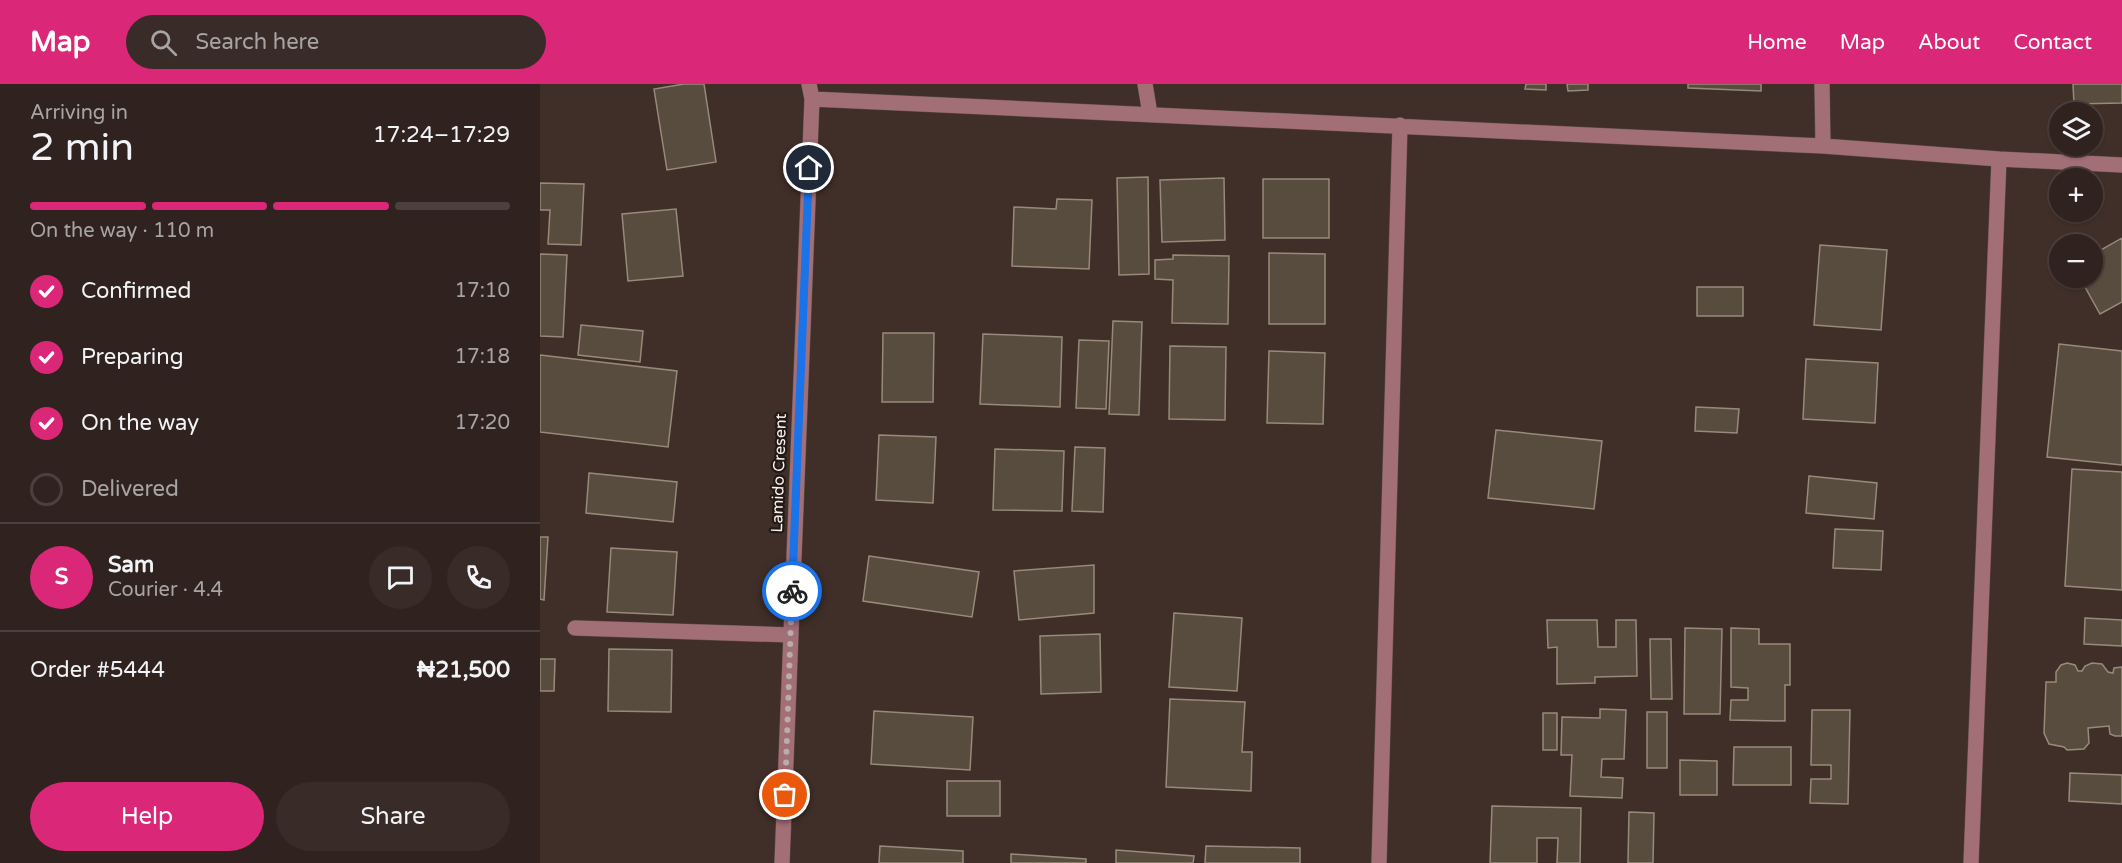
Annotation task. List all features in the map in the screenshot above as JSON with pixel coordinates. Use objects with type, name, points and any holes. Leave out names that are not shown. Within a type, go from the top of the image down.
[{"type":"street","points":[[1145,84],[1150,114]]},
{"type":"street","points":[[1822,84],[1823,146]]},
{"type":"street","points":[[810,91],[1150,114],[1400,124],[1823,146],[1999,159],[2122,165]]},
{"type":"street","name":"Lamido Cresent","points":[[782,863],[810,91]]},
{"type":"street","points":[[1379,863],[1400,124]]},
{"type":"street","points":[[1971,863],[1999,159]]},
{"type":"street","points":[[575,628],[791,635]]},
{"type":"building","points":[[684,84],[704,84],[716,162],[667,170],[654,89]]},
{"type":"building","points":[[1526,84],[1546,84],[1546,90],[1525,89]]},
{"type":"building","points":[[1567,84],[1588,84],[1588,90],[1568,91]]},
{"type":"building","points":[[1688,84],[1761,84],[1761,91],[1688,88]]},
{"type":"building","points":[[2073,84],[2122,84],[2122,103],[2074,102]]},
{"type":"building","points":[[1148,177],[1149,274],[1119,275],[1117,178]]},
{"type":"building","points":[[1224,178],[1225,240],[1162,242],[1160,180]]},
{"type":"building","points":[[1263,179],[1329,179],[1329,238],[1263,238]]},
{"type":"building","points":[[540,183],[584,184],[581,245],[548,244],[550,210],[540,210]]},
{"type":"building","points":[[1057,199],[1092,200],[1089,269],[1012,266],[1014,207],[1056,209]]},
{"type":"building","points":[[676,209],[683,276],[628,281],[622,214]]},
{"type":"building","points":[[2122,238],[2122,302],[2100,314],[2086,288],[2103,288],[2103,249]]},
{"type":"building","points":[[1820,245],[1887,250],[1881,330],[1814,325]]},
{"type":"building","points":[[1269,253],[1325,254],[1325,324],[1269,324]]},
{"type":"building","points":[[540,254],[567,255],[563,337],[540,336]]},
{"type":"building","points":[[1173,255],[1229,256],[1228,324],[1172,323],[1173,280],[1155,279],[1155,260],[1173,259]]},
{"type":"building","points":[[1697,287],[1743,287],[1743,316],[1697,316]]},
{"type":"building","points":[[1113,321],[1142,322],[1139,415],[1109,414]]},
{"type":"building","points":[[581,325],[643,331],[640,362],[578,355]]},
{"type":"building","points":[[883,333],[934,333],[933,402],[882,402]]},
{"type":"building","points":[[983,334],[1062,337],[1060,407],[980,404]]},
{"type":"building","points":[[1079,340],[1109,341],[1106,409],[1076,408]]},
{"type":"building","points":[[2059,344],[2122,351],[2122,465],[2047,457]]},
{"type":"building","points":[[1170,346],[1226,347],[1225,420],[1169,419]]},
{"type":"building","points":[[1269,351],[1325,353],[1323,424],[1267,423]]},
{"type":"building","points":[[540,355],[677,371],[668,447],[540,432]]},
{"type":"building","points":[[1806,359],[1878,363],[1875,423],[1803,419]]},
{"type":"building","points":[[1696,407],[1739,409],[1737,433],[1695,431]]},
{"type":"building","points":[[1496,430],[1602,441],[1594,509],[1488,498]]},
{"type":"building","points":[[879,435],[936,437],[933,503],[876,500]]},
{"type":"building","points":[[1075,447],[1105,448],[1103,512],[1072,511]]},
{"type":"building","points":[[995,449],[1064,451],[1062,511],[993,510]]},
{"type":"building","points":[[2072,469],[2122,472],[2122,590],[2065,586]]},
{"type":"building","points":[[589,473],[677,482],[673,522],[586,513]]},
{"type":"building","points":[[1809,476],[1877,483],[1874,519],[1806,513]]},
{"type":"building","points":[[1835,529],[1883,531],[1881,570],[1833,568]]},
{"type":"building","points":[[540,537],[548,537],[544,600],[540,599]]},
{"type":"building","points":[[611,548],[677,552],[673,615],[607,612]]},
{"type":"building","points":[[869,556],[979,572],[972,617],[863,601]]},
{"type":"building","points":[[1094,565],[1094,613],[1019,620],[1014,571]]},
{"type":"building","points":[[1174,613],[1242,618],[1237,691],[1169,687]]},
{"type":"building","points":[[2085,618],[2122,620],[2122,646],[2084,644]]},
{"type":"building","points":[[1547,620],[1597,620],[1598,647],[1616,647],[1616,620],[1636,620],[1637,676],[1595,677],[1595,683],[1557,684],[1557,647],[1548,648]]},
{"type":"building","points":[[1685,628],[1722,629],[1720,714],[1684,714]]},
{"type":"building","points":[[1731,628],[1759,629],[1759,644],[1790,644],[1790,685],[1785,685],[1785,721],[1730,720],[1731,700],[1748,700],[1748,688],[1731,687]]},
{"type":"building","points":[[1100,634],[1101,692],[1041,694],[1040,636]]},
{"type":"building","points":[[1650,639],[1671,639],[1672,699],[1651,699]]},
{"type":"building","points":[[609,649],[672,650],[671,712],[608,711]]},
{"type":"building","points":[[540,659],[555,659],[554,691],[540,691]]},
{"type":"building","points":[[2067,663],[2075,665],[2078,671],[2082,671],[2085,666],[2092,663],[2102,664],[2108,672],[2113,673],[2114,668],[2122,667],[2122,736],[2110,734],[2109,726],[2088,728],[2089,743],[2084,749],[2067,750],[2064,747],[2049,744],[2044,733],[2046,682],[2056,682],[2056,672],[2061,665]]},
{"type":"building","points":[[1170,699],[1245,702],[1242,752],[1252,752],[1251,791],[1166,787]]},
{"type":"building","points":[[1600,709],[1626,710],[1624,759],[1602,759],[1601,777],[1623,778],[1622,798],[1570,796],[1572,755],[1561,755],[1562,717],[1600,718]]},
{"type":"building","points":[[1812,710],[1850,710],[1848,804],[1810,803],[1811,779],[1831,779],[1831,765],[1811,765]]},
{"type":"building","points":[[874,711],[973,717],[970,770],[871,764]]},
{"type":"building","points":[[1647,712],[1667,712],[1667,768],[1647,768]]},
{"type":"building","points":[[1543,713],[1557,713],[1557,750],[1543,750]]},
{"type":"building","points":[[1734,747],[1791,747],[1791,785],[1733,785]]},
{"type":"building","points":[[1680,760],[1717,761],[1717,795],[1680,795]]},
{"type":"building","points":[[2070,773],[2122,775],[2122,804],[2069,801]]},
{"type":"building","points":[[947,781],[1000,781],[1000,816],[947,816]]},
{"type":"building","points":[[1492,806],[1581,808],[1580,863],[1557,863],[1558,838],[1537,838],[1537,863],[1490,863]]},
{"type":"building","points":[[1629,812],[1654,813],[1653,863],[1628,863]]},
{"type":"building","points":[[880,846],[963,851],[963,863],[879,863]]},
{"type":"building","points":[[1206,846],[1300,848],[1300,863],[1205,863]]},
{"type":"building","points":[[1116,850],[1194,856],[1193,863],[1116,863]]},
{"type":"building","points":[[1011,854],[1086,859],[1086,863],[1011,863]]},
{"type":"way so far","points":[[785,795],[792,591]]},
{"type":"route","points":[[792,591],[809,168]]}]
